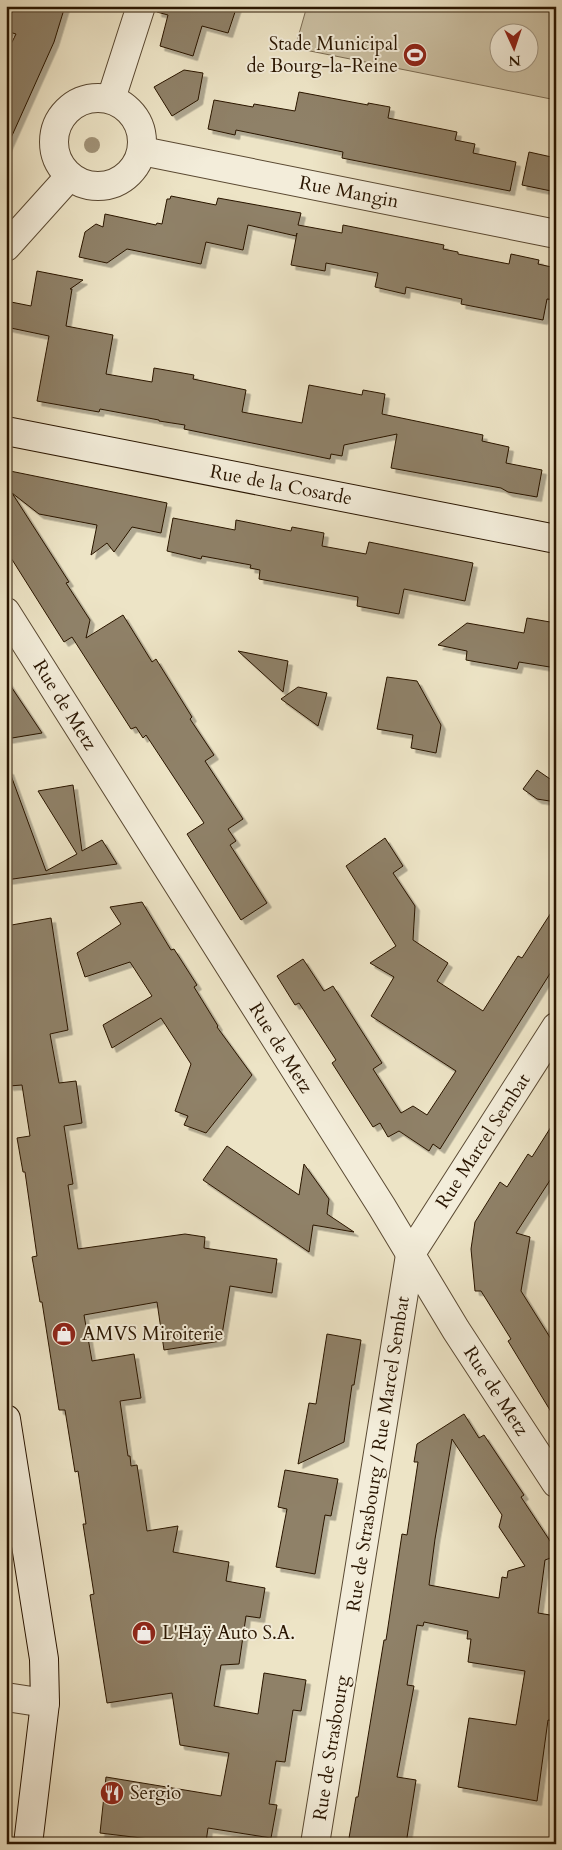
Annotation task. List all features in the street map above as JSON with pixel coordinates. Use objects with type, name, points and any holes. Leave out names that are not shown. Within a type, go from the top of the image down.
[{"type":"street","points":[[111,99],[141,6]]},
{"type":"street","points":[[100,97],[111,99],[125,106],[134,115],[140,126],[142,151],[130,173],[119,181],[106,186],[93,186],[80,183],[69,176],[60,166],[54,153],[53,139],[56,126],[63,114],[73,104],[86,99],[100,97]]},
{"type":"street","name":"Rue Mangin","points":[[142,151],[556,234]]},
{"type":"street","points":[[6,247],[69,176]]},
{"type":"street","name":"Rue de la Cosarde","points":[[6,431],[556,539]]},
{"type":"street","name":"Rue de Metz","points":[[6,612],[377,1199],[456,1330],[556,1483]]},
{"type":"street","name":"Rue Marcel Sembat","points":[[410,1255],[556,1027]]},
{"type":"street","name":"Rue de Strasbourg / Rue Marcel Sembat","points":[[346,1653],[410,1255]]},
{"type":"street","points":[[6,1420],[43,1652],[45,1703],[28,1844]]},
{"type":"street","name":"Rue de Strasbourg","points":[[315,1844],[346,1653]]},
{"type":"street","points":[[6,1697],[45,1703]]},
{"type":"shaded area","name":"Stade Municipal de Bourg-la-Reine","points":[[307,6],[556,6],[556,100],[295,48]]},
{"type":"building","points":[[6,6],[65,6],[54,42],[6,149],[6,54],[16,34],[6,31]]},
{"type":"building","points":[[158,6],[237,6],[228,33],[202,26],[193,56],[160,46],[168,15],[157,12]]},
{"type":"building","points":[[184,70],[203,73],[198,100],[172,116],[154,87]]},
{"type":"building","points":[[299,92],[368,105],[368,103],[390,107],[388,118],[457,132],[455,140],[475,144],[473,153],[516,162],[510,191],[342,158],[343,152],[236,130],[235,135],[208,129],[214,100],[253,107],[254,104],[295,111]]},
{"type":"building","points":[[529,152],[556,158],[556,192],[522,185]]},
{"type":"building","points":[[171,196],[216,205],[218,198],[301,213],[298,225],[342,233],[343,225],[444,245],[443,249],[458,252],[458,254],[509,264],[511,254],[539,260],[538,264],[556,268],[556,300],[547,299],[543,320],[461,304],[462,299],[406,287],[405,294],[375,287],[378,273],[326,263],[325,271],[291,265],[297,233],[296,236],[248,225],[243,250],[206,242],[201,264],[127,249],[107,263],[79,257],[85,232],[96,224],[103,227],[105,214],[156,225],[157,223],[162,224],[167,199],[170,199]]},
{"type":"building","points":[[37,271],[83,280],[70,289],[72,289],[66,326],[113,335],[106,374],[152,382],[154,368],[194,375],[193,379],[246,390],[242,412],[302,423],[309,385],[362,395],[363,390],[385,394],[382,414],[483,435],[482,441],[509,447],[506,463],[542,470],[537,497],[508,492],[501,488],[391,468],[397,434],[344,445],[342,456],[331,454],[330,459],[184,429],[185,425],[100,409],[99,412],[37,401],[49,336],[6,327],[6,301],[31,306]]},
{"type":"building","points":[[10,471],[167,503],[161,533],[132,527],[114,552],[107,543],[91,555],[97,525],[39,514],[12,493],[69,582],[66,583],[90,620],[86,638],[123,615],[152,662],[156,659],[192,717],[190,719],[214,755],[205,761],[243,819],[228,829],[236,841],[230,845],[267,903],[241,920],[187,834],[204,823],[146,735],[143,738],[136,727],[131,729],[72,637],[64,642],[6,550],[6,484]]},
{"type":"building","points":[[173,518],[235,530],[236,520],[291,531],[292,527],[324,533],[322,546],[366,554],[369,542],[473,563],[465,601],[404,589],[399,614],[357,606],[358,597],[259,579],[260,570],[250,568],[251,565],[202,556],[201,559],[167,551]]},
{"type":"building","points":[[527,618],[556,623],[556,668],[519,662],[517,669],[466,660],[467,651],[438,645],[467,623],[524,633]]},
{"type":"building","points":[[238,651],[288,661],[283,692]]},
{"type":"building","points":[[387,677],[417,681],[441,725],[436,753],[411,748],[413,735],[377,729]]},
{"type":"building","points":[[6,679],[42,733],[6,739]]},
{"type":"building","points":[[298,687],[327,693],[318,726],[281,699]]},
{"type":"building","points":[[6,770],[9,770],[46,871],[77,854],[38,791],[73,785],[82,851],[102,840],[117,864],[6,880]]},
{"type":"building","points":[[537,770],[556,783],[556,802],[537,799],[523,789]]},
{"type":"building","points":[[385,838],[403,866],[393,873],[415,906],[413,940],[448,963],[437,981],[483,1011],[518,956],[522,958],[556,905],[556,964],[440,1149],[433,1144],[429,1151],[399,1131],[388,1137],[380,1123],[373,1127],[332,1063],[336,1060],[299,1003],[295,1005],[277,976],[303,959],[324,991],[333,986],[382,1063],[373,1069],[401,1113],[413,1106],[427,1115],[456,1071],[371,1016],[394,977],[370,963],[396,946],[346,866]]},
{"type":"building","points":[[142,902],[171,950],[174,949],[197,985],[194,987],[217,1027],[252,1075],[206,1133],[184,1125],[188,1116],[175,1111],[191,1064],[161,1018],[112,1048],[103,1025],[152,996],[130,962],[85,977],[77,953],[121,924],[110,907]]},
{"type":"building","points":[[51,918],[68,1030],[50,1034],[59,1083],[76,1081],[82,1123],[64,1126],[73,1184],[68,1185],[78,1249],[185,1234],[205,1237],[204,1248],[277,1259],[272,1293],[230,1286],[221,1341],[164,1350],[157,1302],[84,1315],[92,1361],[134,1354],[141,1398],[120,1401],[128,1456],[130,1456],[131,1466],[137,1465],[147,1531],[178,1526],[173,1552],[229,1562],[226,1581],[265,1588],[260,1618],[246,1616],[239,1664],[221,1665],[214,1706],[258,1714],[264,1673],[306,1680],[301,1711],[293,1710],[285,1762],[276,1761],[269,1804],[277,1805],[271,1838],[208,1828],[206,1842],[201,1844],[166,1844],[166,1841],[100,1833],[106,1777],[221,1796],[229,1753],[180,1745],[172,1693],[107,1703],[90,1595],[94,1594],[83,1524],[86,1524],[78,1471],[75,1472],[65,1410],[59,1410],[42,1302],[40,1302],[32,1257],[37,1256],[25,1172],[23,1172],[17,1138],[30,1136],[22,1085],[9,1086],[6,1063],[6,968],[11,968],[6,926]]},
{"type":"building","points":[[556,1119],[556,1171],[516,1233],[530,1237],[521,1291],[556,1347],[556,1420],[508,1341],[511,1339],[481,1291],[475,1291],[471,1249],[475,1222],[500,1182],[507,1187],[528,1154],[532,1157]]},
{"type":"building","points":[[227,1146],[299,1195],[304,1164],[329,1199],[327,1214],[354,1232],[313,1225],[309,1252],[203,1180]]},
{"type":"building","points":[[327,1334],[361,1340],[344,1442],[298,1464],[309,1403],[316,1404]]},
{"type":"building","points":[[464,1414],[479,1438],[484,1435],[524,1495],[521,1497],[556,1550],[556,1556],[545,1560],[538,1613],[556,1616],[556,1721],[548,1720],[537,1801],[458,1787],[469,1718],[516,1725],[525,1671],[468,1662],[471,1639],[467,1639],[468,1631],[424,1622],[423,1626],[417,1625],[407,1685],[414,1686],[397,1777],[416,1780],[406,1844],[348,1844],[356,1797],[358,1797],[384,1640],[386,1640],[402,1534],[407,1535],[418,1462],[414,1462],[417,1444]],"holes":[[[452,1439],[502,1515],[499,1527],[525,1566],[508,1571],[507,1578],[502,1577],[499,1598],[429,1585]]]},
{"type":"building","points":[[285,1470],[338,1479],[331,1516],[325,1515],[315,1574],[276,1567],[287,1509],[278,1507]]},
{"type":"place","name":"Stade Municipal de Bourg-la-Reine","points":[[415,55]]},
{"type":"place","name":"AMVS Miroiterie","points":[[64,1334]]},
{"type":"place","name":"L'Haÿ Auto S.A.","points":[[144,1633]]},
{"type":"place","name":"Sergio","points":[[112,1793]]}]
